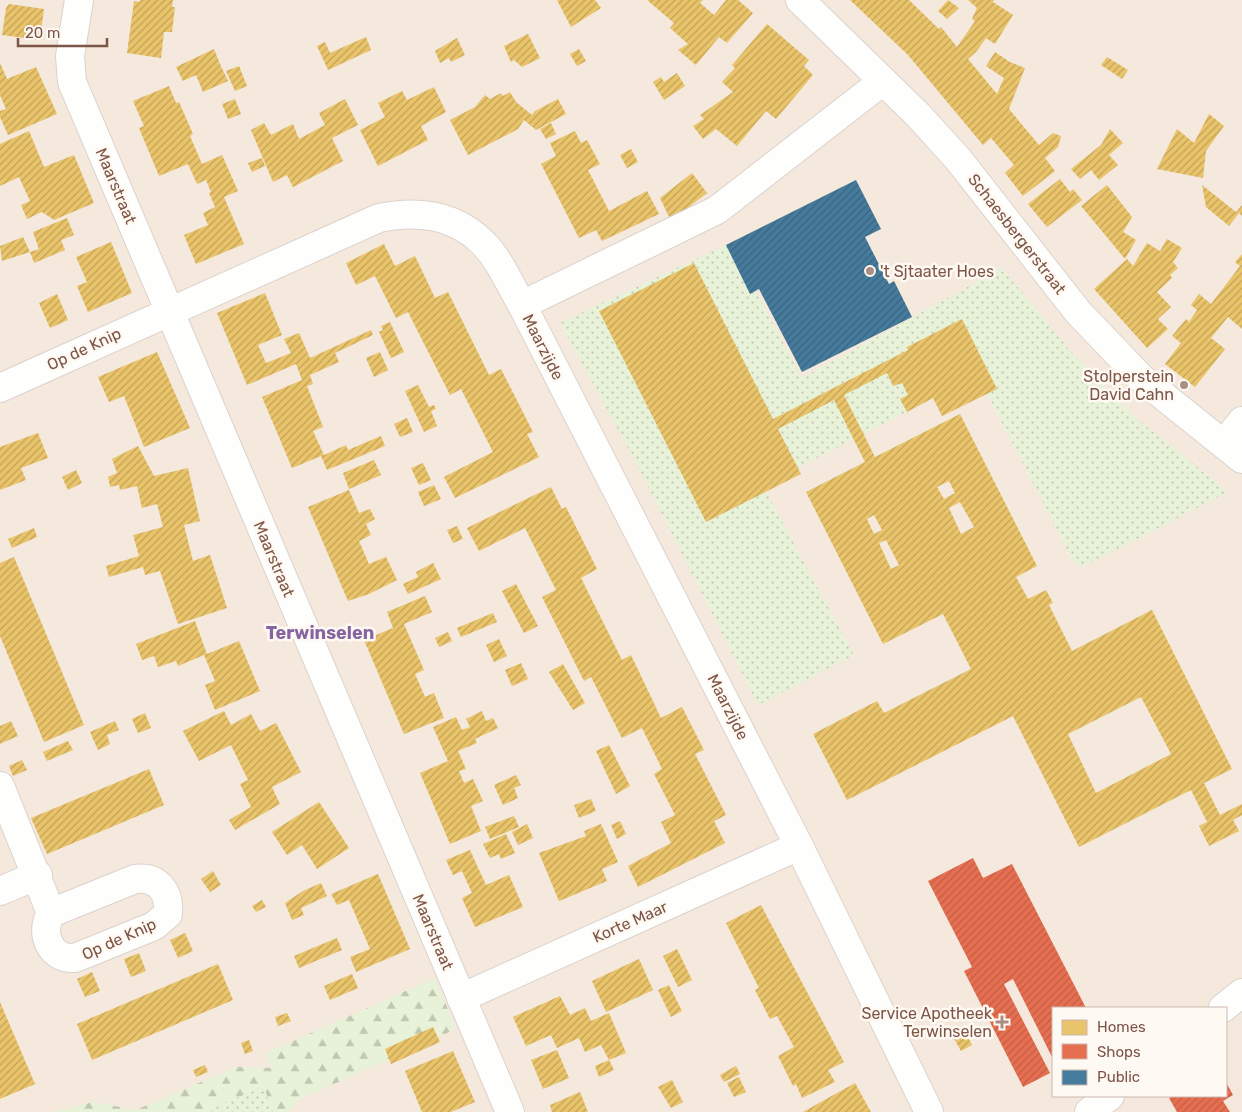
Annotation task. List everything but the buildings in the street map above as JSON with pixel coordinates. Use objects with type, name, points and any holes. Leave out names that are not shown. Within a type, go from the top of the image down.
[{"type":"street","name":"Maarstraat","points":[[79,0],[70,56],[72,82],[510,1112]]},
{"type":"street","name":"Schaesbergerstraat","points":[[800,0],[883,81],[958,159],[1078,312],[1141,378],[1233,452]]},
{"type":"street","name":"Maarzijde","points":[[522,305],[717,210],[883,81]]},
{"type":"street","name":"Maarzijde","points":[[168,311],[379,218],[421,213],[461,227],[483,243],[498,263],[522,305],[799,846],[929,1112]]},
{"type":"street","name":"Op de Knip","points":[[0,388],[168,311]]},
{"type":"street","points":[[1233,452],[1242,420]]},
{"type":"street","points":[[0,786],[38,875],[51,913]]},
{"type":"street","name":"Korte Maar","points":[[461,998],[799,846]]},
{"type":"street","points":[[0,891],[38,875]]},
{"type":"street","points":[[1224,1007],[1242,993]]},
{"type":"street","points":[[1089,1112],[1109,1097]]},
{"type":"street","points":[[1117,1097],[1126,1112]]},
{"type":"shaded area","points":[[0,0],[1242,0],[1242,1112],[0,1112]]},
{"type":"green space","points":[[730,243],[802,378],[1002,268],[1073,354],[1136,418],[1226,490],[1222,495],[1083,567],[1074,563],[979,378],[956,386],[763,486],[854,655],[758,705],[637,465],[560,323]]},
{"type":"green space","points":[[435,978],[456,1029],[296,1101],[289,1112],[274,1112],[263,1086],[205,1112],[53,1112],[93,1102],[136,1110],[236,1067],[272,1068],[266,1053]]},
{"type":"green space","points":[[263,1086],[274,1112],[205,1112]]},
{"type":"place","name":"'t Sjtaater Hoes","points":[[870,271]]},
{"type":"place","name":"Stolperstein David Cahn","points":[[1184,385]]},
{"type":"place","name":"Service Apotheek Terwinselen","points":[[1002,1022]]},
{"type":"district","name":"Terwinselen","points":[[320,633]]}]
